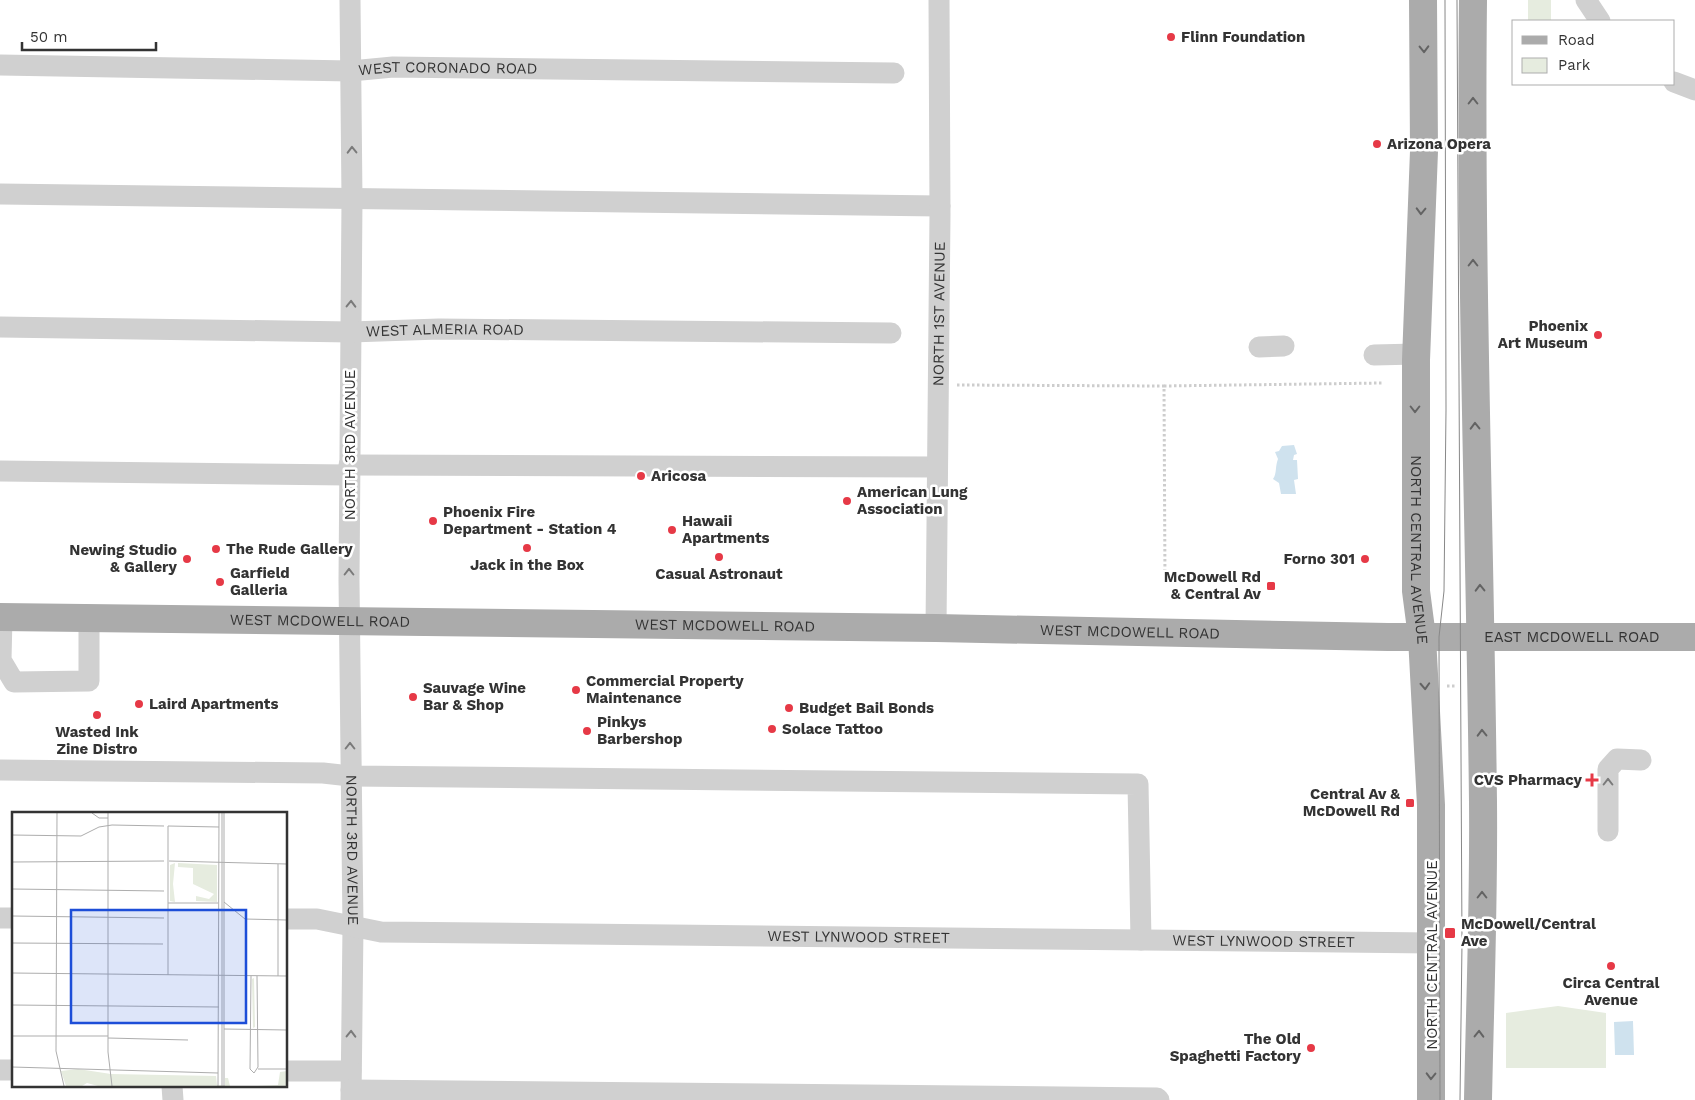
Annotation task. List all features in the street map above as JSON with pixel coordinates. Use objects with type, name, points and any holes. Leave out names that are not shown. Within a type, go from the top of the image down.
[{"type":"main road","name":"NORTH CENTRAL AVENUE","points":[[1424,0],[1424,151],[1416,354],[1416,591],[1422,637],[1431,805],[1431,1100]]},
{"type":"main road","points":[[1473,0],[1474,373],[1483,830],[1478,1100]]},
{"type":"main road","name":"WEST MCDOWELL ROAD","points":[[1,617],[936,628],[1449,637]]},
{"type":"main road","name":"EAST MCDOWELL ROAD","points":[[1449,637],[1695,636]]},
{"type":"street","name":"NORTH 3RD AVENUE","points":[[350,0],[352,199],[349,470],[350,776],[353,926],[351,1087]]},
{"type":"street","name":"NORTH 1ST AVENUE","points":[[936,628],[940,206],[939,0]]},
{"type":"street","points":[[1472,33],[1482,0]]},
{"type":"street","points":[[1586,0],[1599,20]]},
{"type":"street","name":"WEST CORONADO ROAD","points":[[0,65],[351,71],[393,67],[894,73]]},
{"type":"street","points":[[1675,82],[1695,90]]},
{"type":"street","points":[[0,194],[940,206]]},
{"type":"street","name":"WEST ALMERIA ROAD","points":[[0,327],[351,332],[438,329],[891,333]]},
{"type":"street","points":[[1259,347],[1284,346]]},
{"type":"street","points":[[1374,355],[1416,354]]},
{"type":"street","points":[[0,471],[937,467]]},
{"type":"street","points":[[1,617],[1,660],[14,682],[89,681],[89,618]]},
{"type":"street","points":[[1608,830],[1608,769],[1617,759],[1641,760]]},
{"type":"street","points":[[0,770],[322,773],[350,776],[1138,784],[1141,940]]},
{"type":"street","name":"WEST LYNWOOD STREET","points":[[288,919],[317,919],[381,932],[1432,943]]},
{"type":"street","points":[[288,1071],[351,1087],[1157,1098],[1159,1100]]},
{"type":"path","points":[[937,386],[1164,386],[1383,383]]},
{"type":"path","points":[[1164,386],[1165,583]]},
{"type":"path","points":[[1446,686],[1457,686]]},
{"type":"green space","points":[[1528,0],[1551,0],[1551,20],[1528,20]]},
{"type":"green space","points":[[1558,1006],[1606,1013],[1606,1068],[1506,1068],[1506,1013]]},
{"type":"water","points":[[1294,445],[1297,454],[1294,455],[1293,460],[1297,460],[1298,479],[1294,480],[1296,494],[1281,494],[1279,483],[1273,479],[1278,459],[1275,452],[1279,451],[1282,446]]},
{"type":"water","points":[[1633,1021],[1634,1055],[1615,1055],[1614,1022]]},
{"type":"tram line","points":[[1440,1100],[1439,637],[1444,591],[1446,410],[1445,0]]},
{"type":"tram line","points":[[1457,0],[1462,943],[1460,1100]]},
{"type":"place","name":"Flinn Foundation","points":[[1171,37]]},
{"type":"place","name":"Arizona Opera","points":[[1377,144]]},
{"type":"place","name":"Phoenix Art Museum","points":[[1598,335]]},
{"type":"place","name":"Aricosa","points":[[641,476]]},
{"type":"place","name":"American Lung Association","points":[[847,501]]},
{"type":"place","name":"Phoenix Fire Department - Station 4","points":[[433,521]]},
{"type":"place","name":"Hawaii Apartments","points":[[672,530]]},
{"type":"place","name":"Jack in the Box","points":[[527,548]]},
{"type":"place","name":"The Rude Gallery","points":[[216,549]]},
{"type":"place","name":"Casual Astronaut","points":[[719,557]]},
{"type":"place","name":"Newing Studio & Gallery","points":[[187,559]]},
{"type":"place","name":"Forno 301","points":[[1365,559]]},
{"type":"place","name":"Garfield Galleria","points":[[220,582]]},
{"type":"place","name":"McDowell Rd & Central Av","points":[[1271,586]]},
{"type":"place","name":"Commercial Property Maintenance","points":[[576,690]]},
{"type":"place","name":"Sauvage Wine Bar & Shop","points":[[413,697]]},
{"type":"place","name":"Laird Apartments","points":[[139,704]]},
{"type":"place","name":"Budget Bail Bonds","points":[[789,708]]},
{"type":"place","name":"Wasted Ink Zine Distro","points":[[97,715]]},
{"type":"place","name":"Solace Tattoo","points":[[772,729]]},
{"type":"place","name":"Pinkys Barbershop","points":[[587,731]]},
{"type":"place","name":"CVS Pharmacy","points":[[1592,780]]},
{"type":"place","name":"Central Av & McDowell Rd","points":[[1410,803]]},
{"type":"place","name":"McDowell/Central Ave","points":[[1450,933]]},
{"type":"place","name":"Circa Central Avenue","points":[[1611,966]]},
{"type":"place","name":"The Old Spaghetti Factory","points":[[1311,1048]]}]
